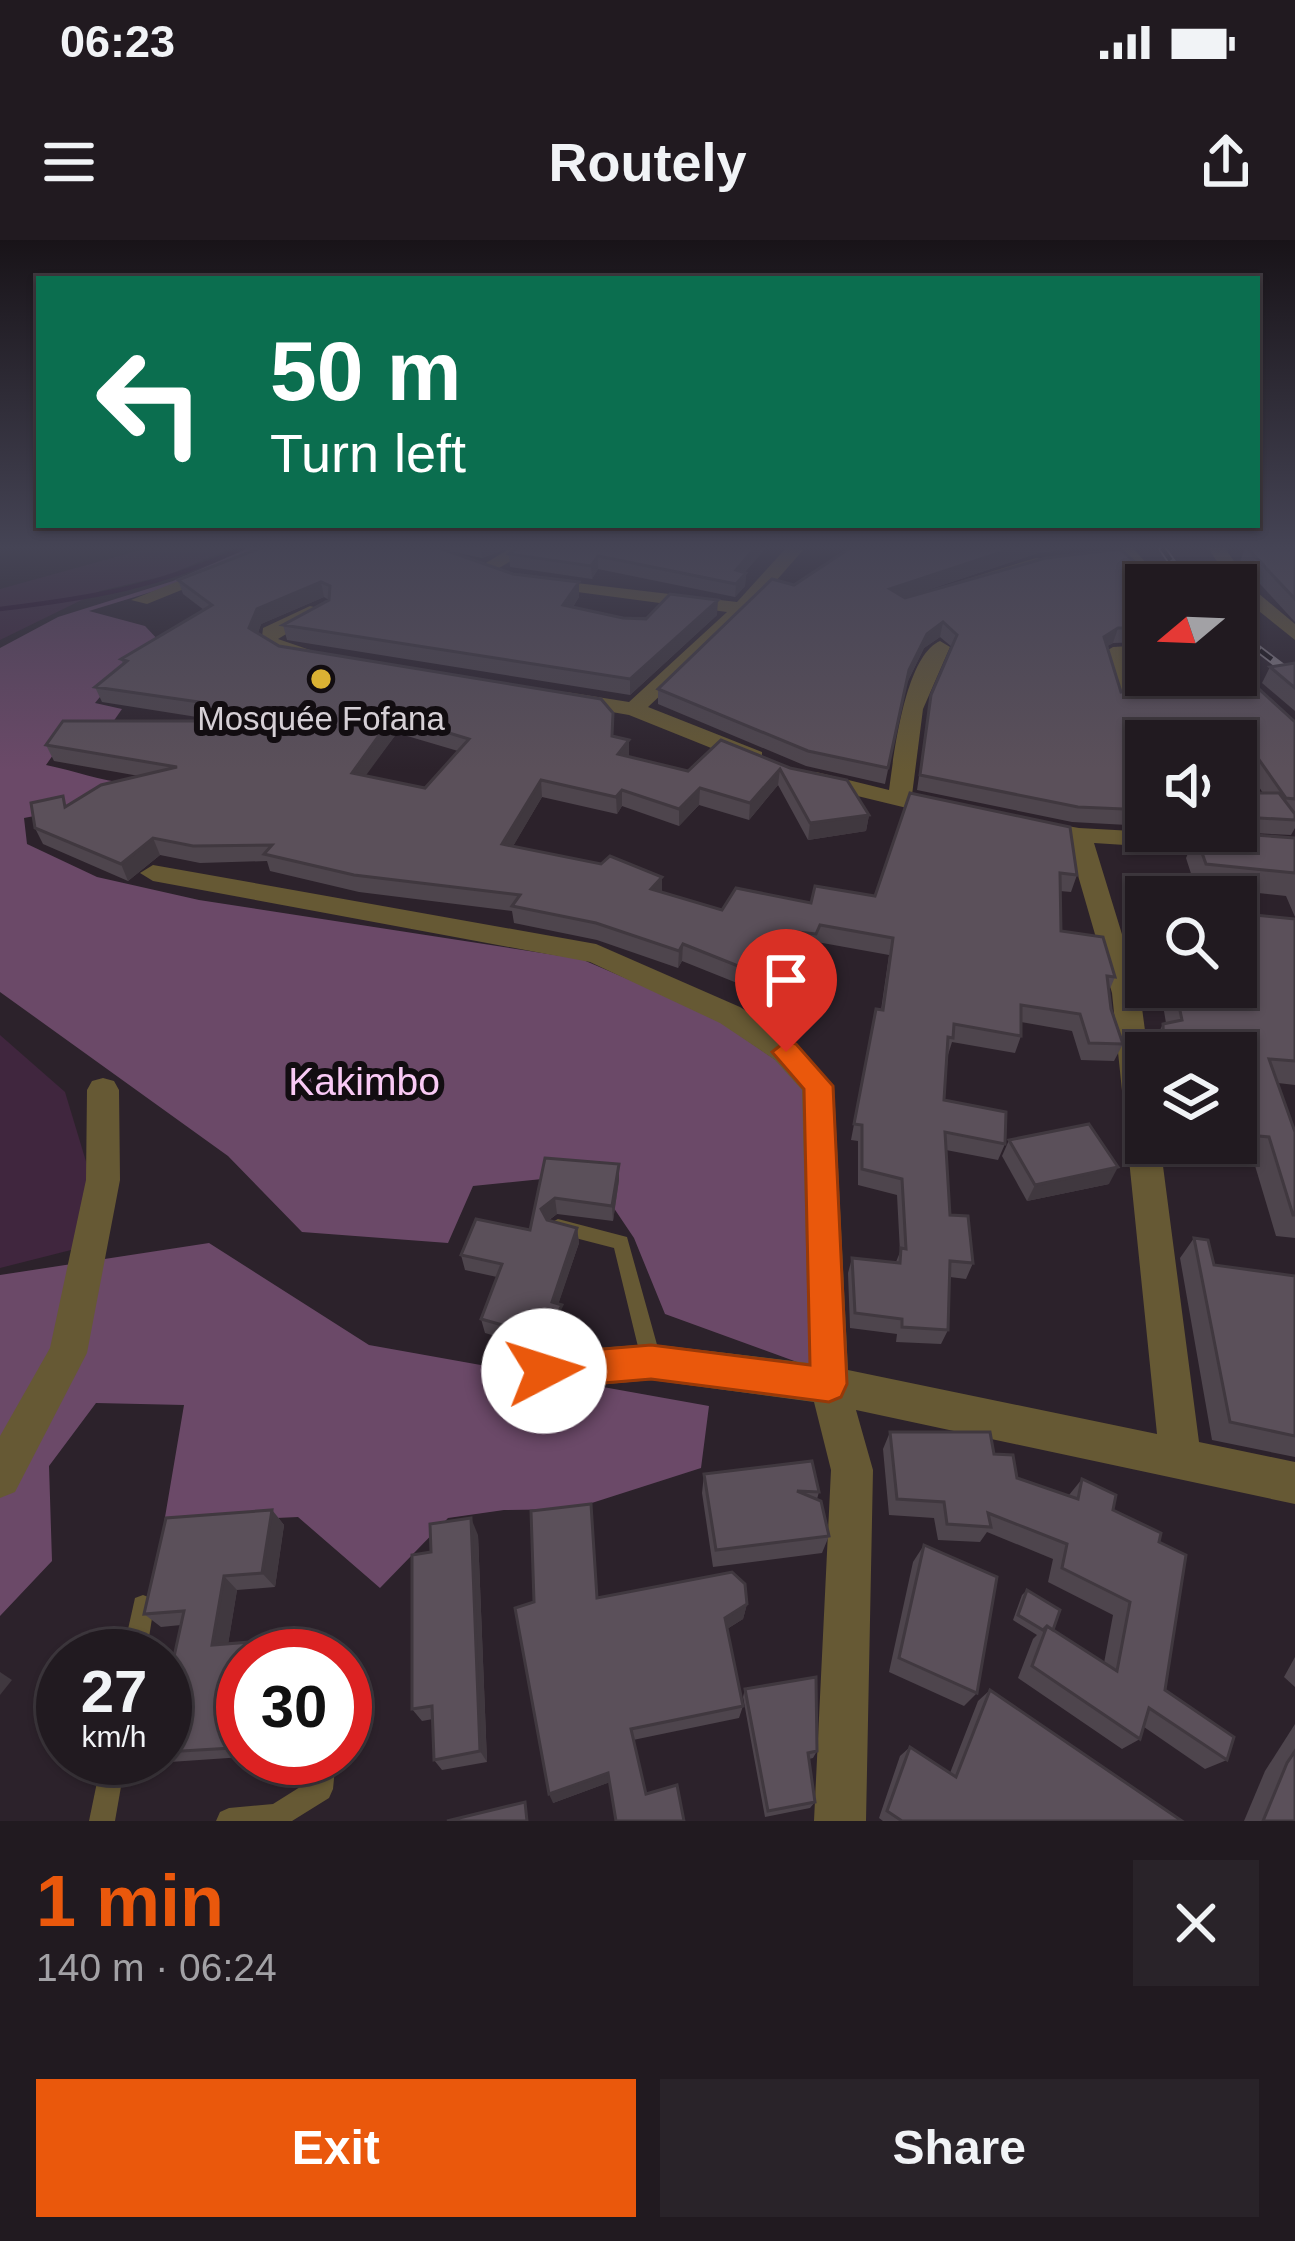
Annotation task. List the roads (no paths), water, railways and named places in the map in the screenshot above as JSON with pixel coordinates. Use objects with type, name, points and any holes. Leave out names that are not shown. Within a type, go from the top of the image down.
[{"type":"street","points":[[292,622],[270,632],[268,642],[284,651],[330,659]]},
{"type":"street","points":[[634,709],[727,622]]},
{"type":"street","points":[[899,800],[912,709],[940,647]]},
{"type":"street","points":[[1125,652],[1113,652],[1125,695]]},
{"type":"street","points":[[541,694],[634,709],[787,771],[970,815]]},
{"type":"street","points":[[1014,823],[1079,835],[1295,848]]},
{"type":"street","points":[[1079,835],[1126,993],[1181,1461]]},
{"type":"street","points":[[153,873],[596,954],[730,1015],[786,1052],[818,1086],[829,1384],[853,1470],[840,1821]]},
{"type":"street","points":[[0,1477],[68,1353],[104,1180],[103,1090]]},
{"type":"street","points":[[544,1371],[651,1362],[829,1384],[1295,1483]]},
{"type":"lane","points":[[556,1226],[620,1242],[651,1362]]},
{"type":"lane","points":[[139,1629],[143,1606]]},
{"type":"lane","points":[[102,1821],[109,1785]]},
{"type":"lane","points":[[229,1821],[277,1816],[321,1785]]},
{"type":"railway","points":[[1257,648],[1295,677]]},
{"type":"place","name":"Mosquée Fofana","points":[[321,679]]},
{"type":"park label","name":"Kakimbo","points":[[364,1081]]}]
